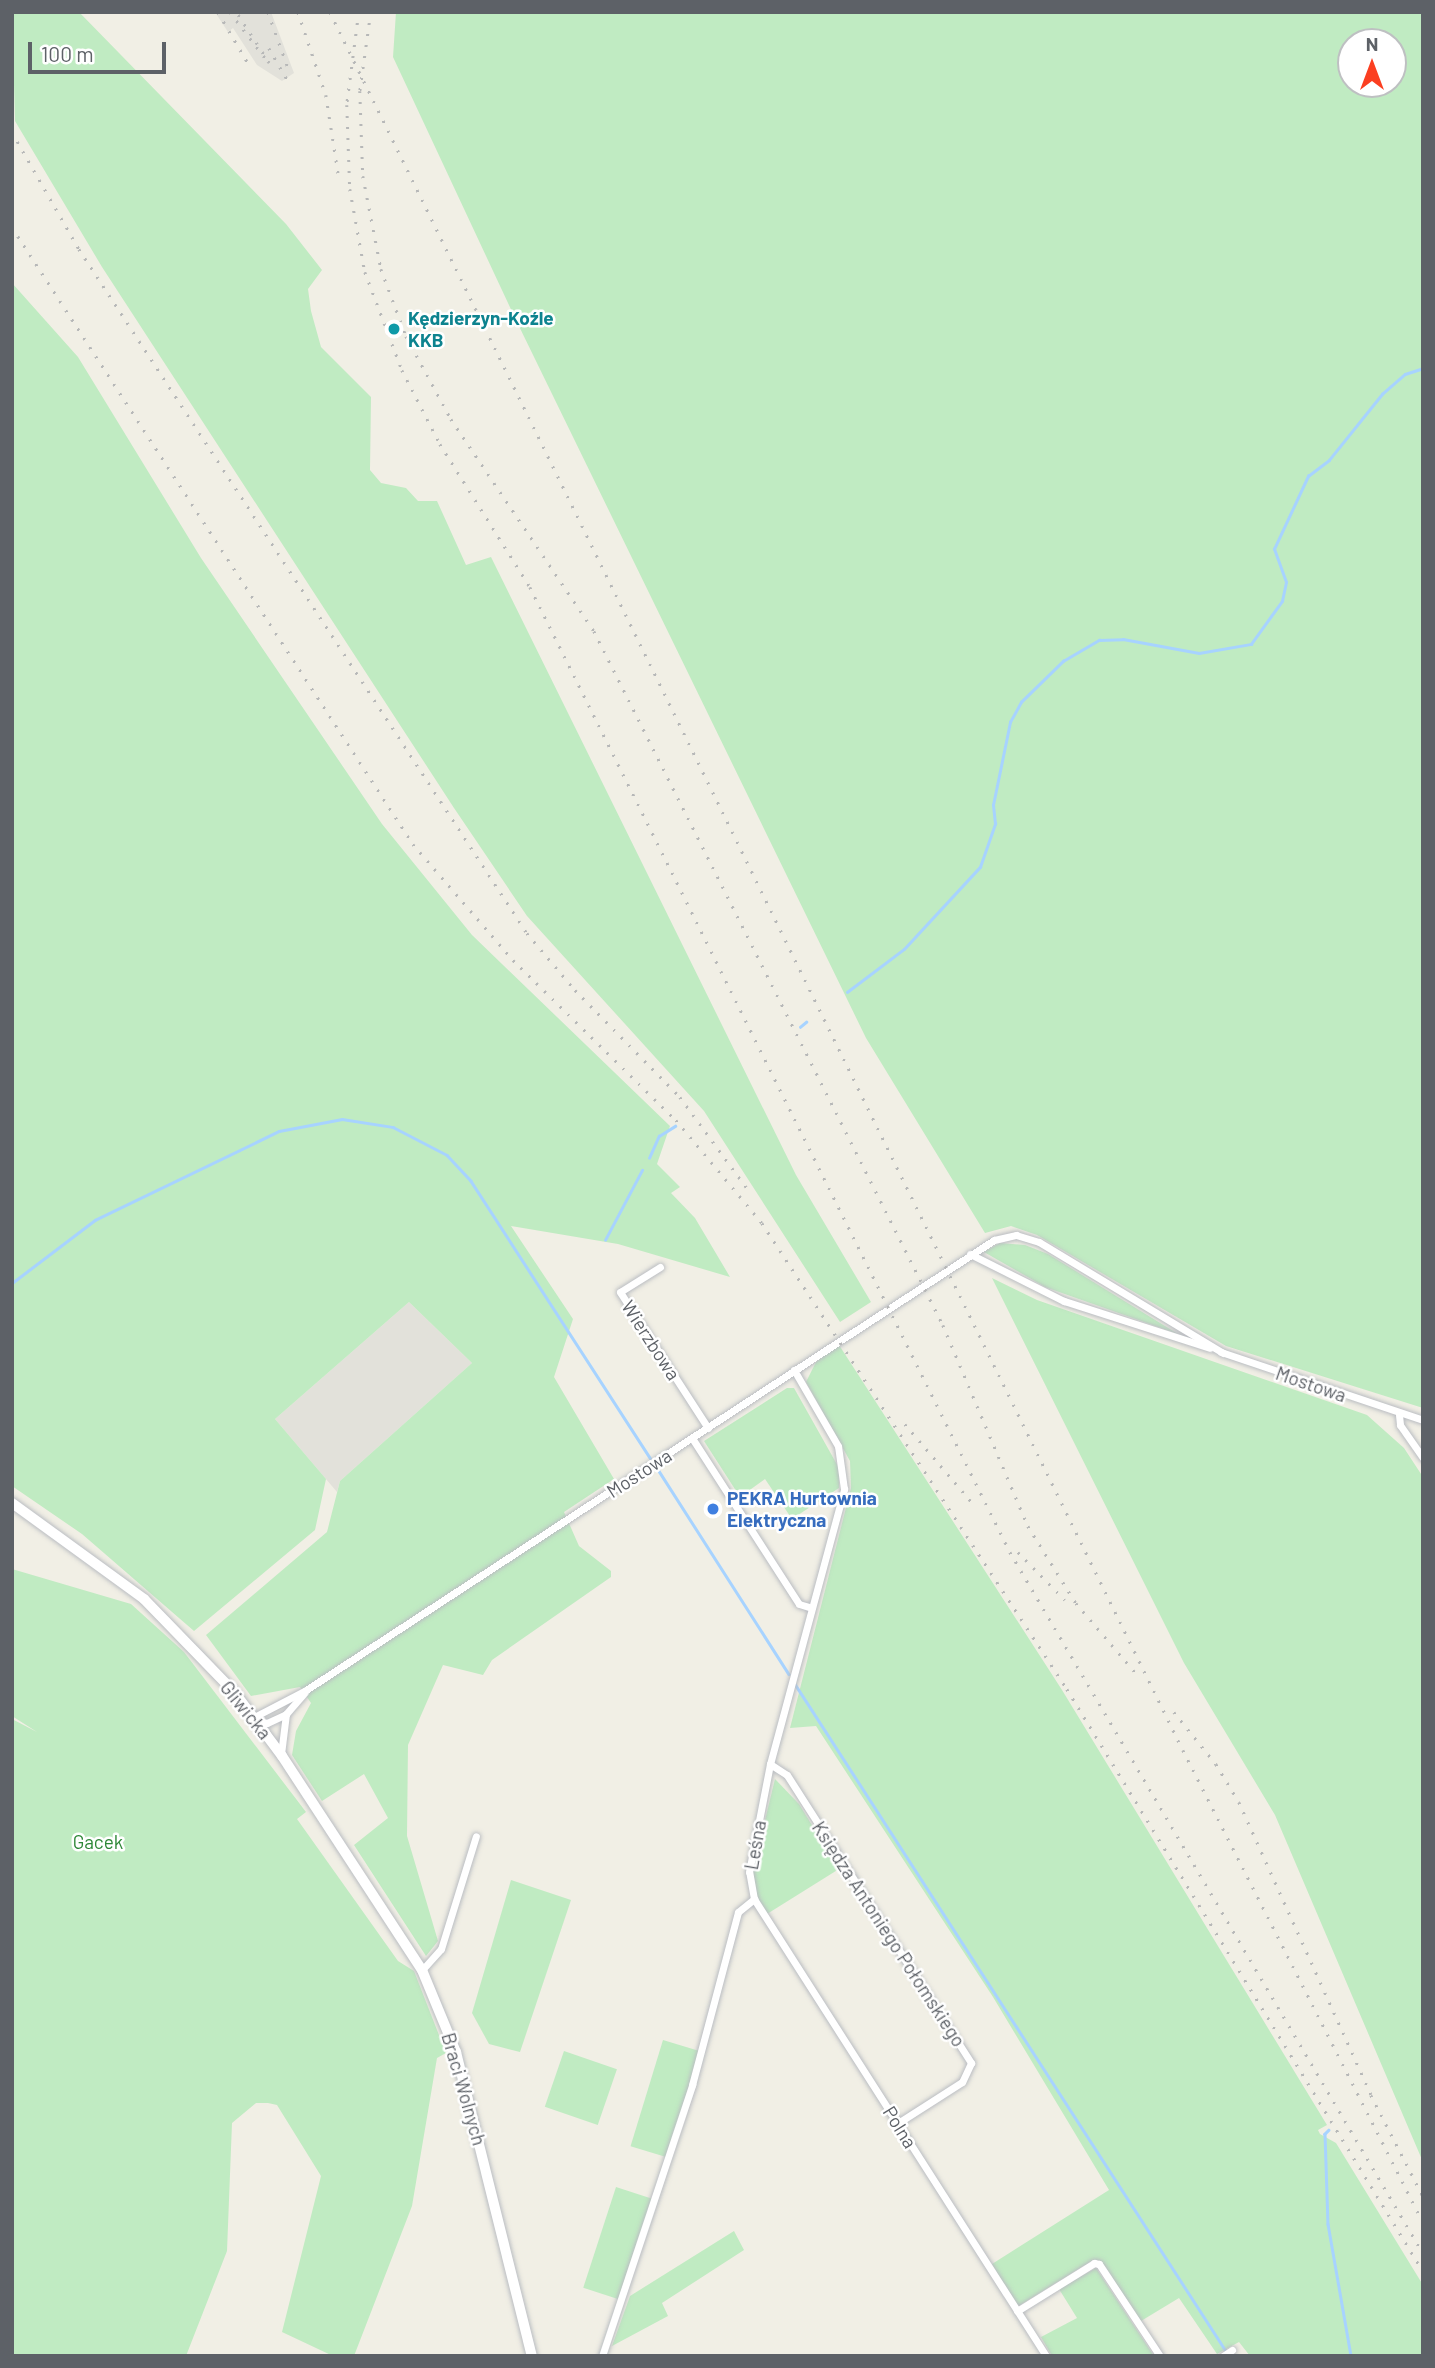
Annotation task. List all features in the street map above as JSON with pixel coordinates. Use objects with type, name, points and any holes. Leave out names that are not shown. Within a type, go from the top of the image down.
[{"type":"main road","name":"Gliwicka","points":[[12,1503],[145,1600],[256,1719],[422,1970]]},
{"type":"main road","name":"Braci Wolnych","points":[[422,1970],[456,2052],[532,2356]]},
{"type":"street","name":"Mostowa","points":[[256,1719],[306,1690],[970,1254],[1005,1236],[1028,1237],[1223,1353]]},
{"type":"street","name":"Mostowa","points":[[970,1254],[1065,1301],[1399,1415],[1423,1420]]},
{"type":"street","name":"Wierzbowa","points":[[660,1267],[620,1292],[708,1428]]},
{"type":"street","name":"Leśna","points":[[602,2356],[692,2085],[738,1912],[754,1899],[749,1872],[770,1764],[845,1474],[838,1446],[794,1370]]},
{"type":"street","points":[[1399,1415],[1400,1424],[1423,1458]]},
{"type":"street","points":[[692,1438],[799,1604],[809,1607]]},
{"type":"street","name":"Mostowa","points":[[286,1714],[306,1690]]},
{"type":"street","points":[[256,1719],[267,1723],[286,1714]]},
{"type":"street","points":[[282,1756],[286,1714]]},
{"type":"street","name":"Księdza Antoniego Połomskiego","points":[[770,1764],[786,1775],[968,2056],[968,2077],[898,2123]]},
{"type":"street","points":[[422,1970],[441,1949],[476,1836]]},
{"type":"street","name":"Polna","points":[[754,1899],[1045,2356]]},
{"type":"street","points":[[1017,2311],[1094,2263],[1099,2264],[1160,2356]]},
{"type":"shaded area","points":[[215,12],[271,12],[294,73],[282,81],[257,65],[233,28],[228,32]]},
{"type":"shaded area","points":[[409,1302],[472,1363],[340,1481],[337,1492],[275,1419]]},
{"type":"green space","points":[[12,12],[79,12],[286,224],[322,270],[308,289],[311,311],[321,347],[371,397],[370,470],[381,483],[406,488],[418,501],[437,501],[466,565],[491,557],[796,1175],[871,1302],[840,1322],[704,1111],[527,916],[454,808],[102,267],[15,121]]},
{"type":"green space","points":[[396,12],[1423,12],[1423,1408],[1226,1346],[1037,1235],[1011,1226],[985,1233],[866,1038],[515,318],[393,57]]},
{"type":"green space","points":[[12,283],[78,357],[201,558],[382,824],[472,935],[670,1126],[657,1164],[680,1187],[671,1193],[695,1218],[730,1277],[618,1244],[511,1226],[573,1319],[554,1377],[614,1479],[564,1512],[579,1546],[611,1571],[611,1577],[492,1660],[483,1675],[443,1665],[408,1745],[407,1836],[438,1941],[426,1956],[354,1845],[388,1818],[364,1774],[322,1801],[292,1755],[296,1731],[311,1703],[300,1687],[251,1696],[206,1635],[327,1532],[340,1481],[472,1363],[409,1302],[275,1419],[326,1479],[315,1530],[194,1631],[82,1534],[12,1486]]},
{"type":"green space","points":[[1000,1243],[1025,1245],[1048,1254],[1178,1334],[1045,1287],[984,1252]]},
{"type":"green space","points":[[992,1278],[1037,1300],[1367,1415],[1404,1448],[1423,1477],[1423,2162],[1275,1815],[1184,1663]]},
{"type":"green space","points":[[839,1345],[1062,1690],[1327,2125],[1318,2130],[1320,2134],[1336,2143],[1423,2285],[1423,2356],[1250,2356],[1239,2342],[1217,2354],[1179,2298],[1141,2321],[1101,2261],[1093,2260],[1017,2307],[992,2264],[1109,2190],[993,1997],[816,1726],[790,1728],[851,1488],[850,1461],[806,1382],[816,1362]]},
{"type":"green space","points":[[787,1388],[794,1388],[839,1468],[839,1488],[792,1519],[765,1479],[740,1497],[704,1441]]},
{"type":"green space","name":"Gacek","points":[[12,1569],[131,1604],[184,1652],[306,1812],[297,1819],[398,1961],[414,1971],[446,2053],[437,2058],[412,2206],[354,2356],[333,2356],[282,2332],[321,2176],[277,2105],[256,2103],[232,2123],[227,2251],[186,2356],[12,2356],[12,1719],[37,1732],[12,1716]]},
{"type":"green space","points":[[775,1779],[799,1804],[839,1869],[767,1914],[749,1886]]},
{"type":"green space","points":[[511,1880],[571,1900],[520,2052],[489,2044],[472,2013]]},
{"type":"green space","points":[[663,2040],[699,2051],[667,2157],[631,2146]]},
{"type":"green space","points":[[564,2051],[617,2069],[598,2125],[545,2107]]},
{"type":"green space","points":[[616,2187],[652,2199],[619,2300],[583,2288]]},
{"type":"green space","points":[[734,2231],[744,2250],[662,2303],[668,2316],[612,2346],[630,2296]]},
{"type":"green space","points":[[1096,2268],[1154,2356],[1052,2356],[1041,2337],[1077,2318],[1059,2289]]},
{"type":"waterway","points":[[847,992],[904,949],[980,867],[995,824],[993,805],[1010,722],[1021,702],[1063,661],[1099,640],[1123,639],[1199,653],[1251,644],[1282,601],[1286,582],[1274,549],[1308,476],[1329,460],[1382,394],[1405,374],[1423,368]]},
{"type":"waterway","points":[[800,1027],[806,1022]]},
{"type":"waterway","points":[[12,1283],[95,1220],[279,1131],[342,1119],[393,1127],[447,1155],[471,1181],[650,1458]]},
{"type":"waterway","points":[[649,1158],[659,1136],[675,1126]]},
{"type":"waterway","points":[[605,1240],[642,1170]]},
{"type":"waterway","points":[[659,1471],[789,1674]]},
{"type":"waterway","points":[[795,1684],[1226,2351]]},
{"type":"waterway","points":[[1329,2130],[1325,2134],[1328,2224],[1351,2356]]},
{"type":"railway","points":[[218,12],[251,68]]},
{"type":"railway","points":[[230,12],[269,63],[236,12]]},
{"type":"railway","points":[[268,12],[290,73]]},
{"type":"railway","points":[[298,12],[326,95],[339,178]]},
{"type":"railway","points":[[330,12],[1183,1750],[1423,2222]]},
{"type":"railway","points":[[359,12],[347,105],[350,189],[365,272],[402,370],[440,444],[530,587],[1010,1552],[1423,2253]]},
{"type":"railway","points":[[371,12],[360,91],[363,176],[381,269],[406,336],[451,419],[594,631],[943,1325],[1028,1526],[1076,1603],[1135,1672]]},
{"type":"railway","points":[[269,48],[288,81]]},
{"type":"railway","points":[[12,132],[79,249],[527,933],[575,990],[680,1097],[749,1191]]},
{"type":"railway","points":[[12,227],[413,844],[513,960],[676,1120],[762,1223],[1067,1689],[1423,2271]]},
{"type":"railway","points":[[905,1424],[975,1506]]},
{"type":"railway","points":[[1018,1552],[1065,1600]]},
{"type":"railway","points":[[1174,1712],[1216,1764],[1239,1802],[1371,2095],[1423,2196]]},
{"type":"place","name":"Kędzierzyn-Koźle KKB","points":[[394,329]]},
{"type":"place","name":"PEKRA Hurtownia Elektryczna","points":[[713,1509]]}]
